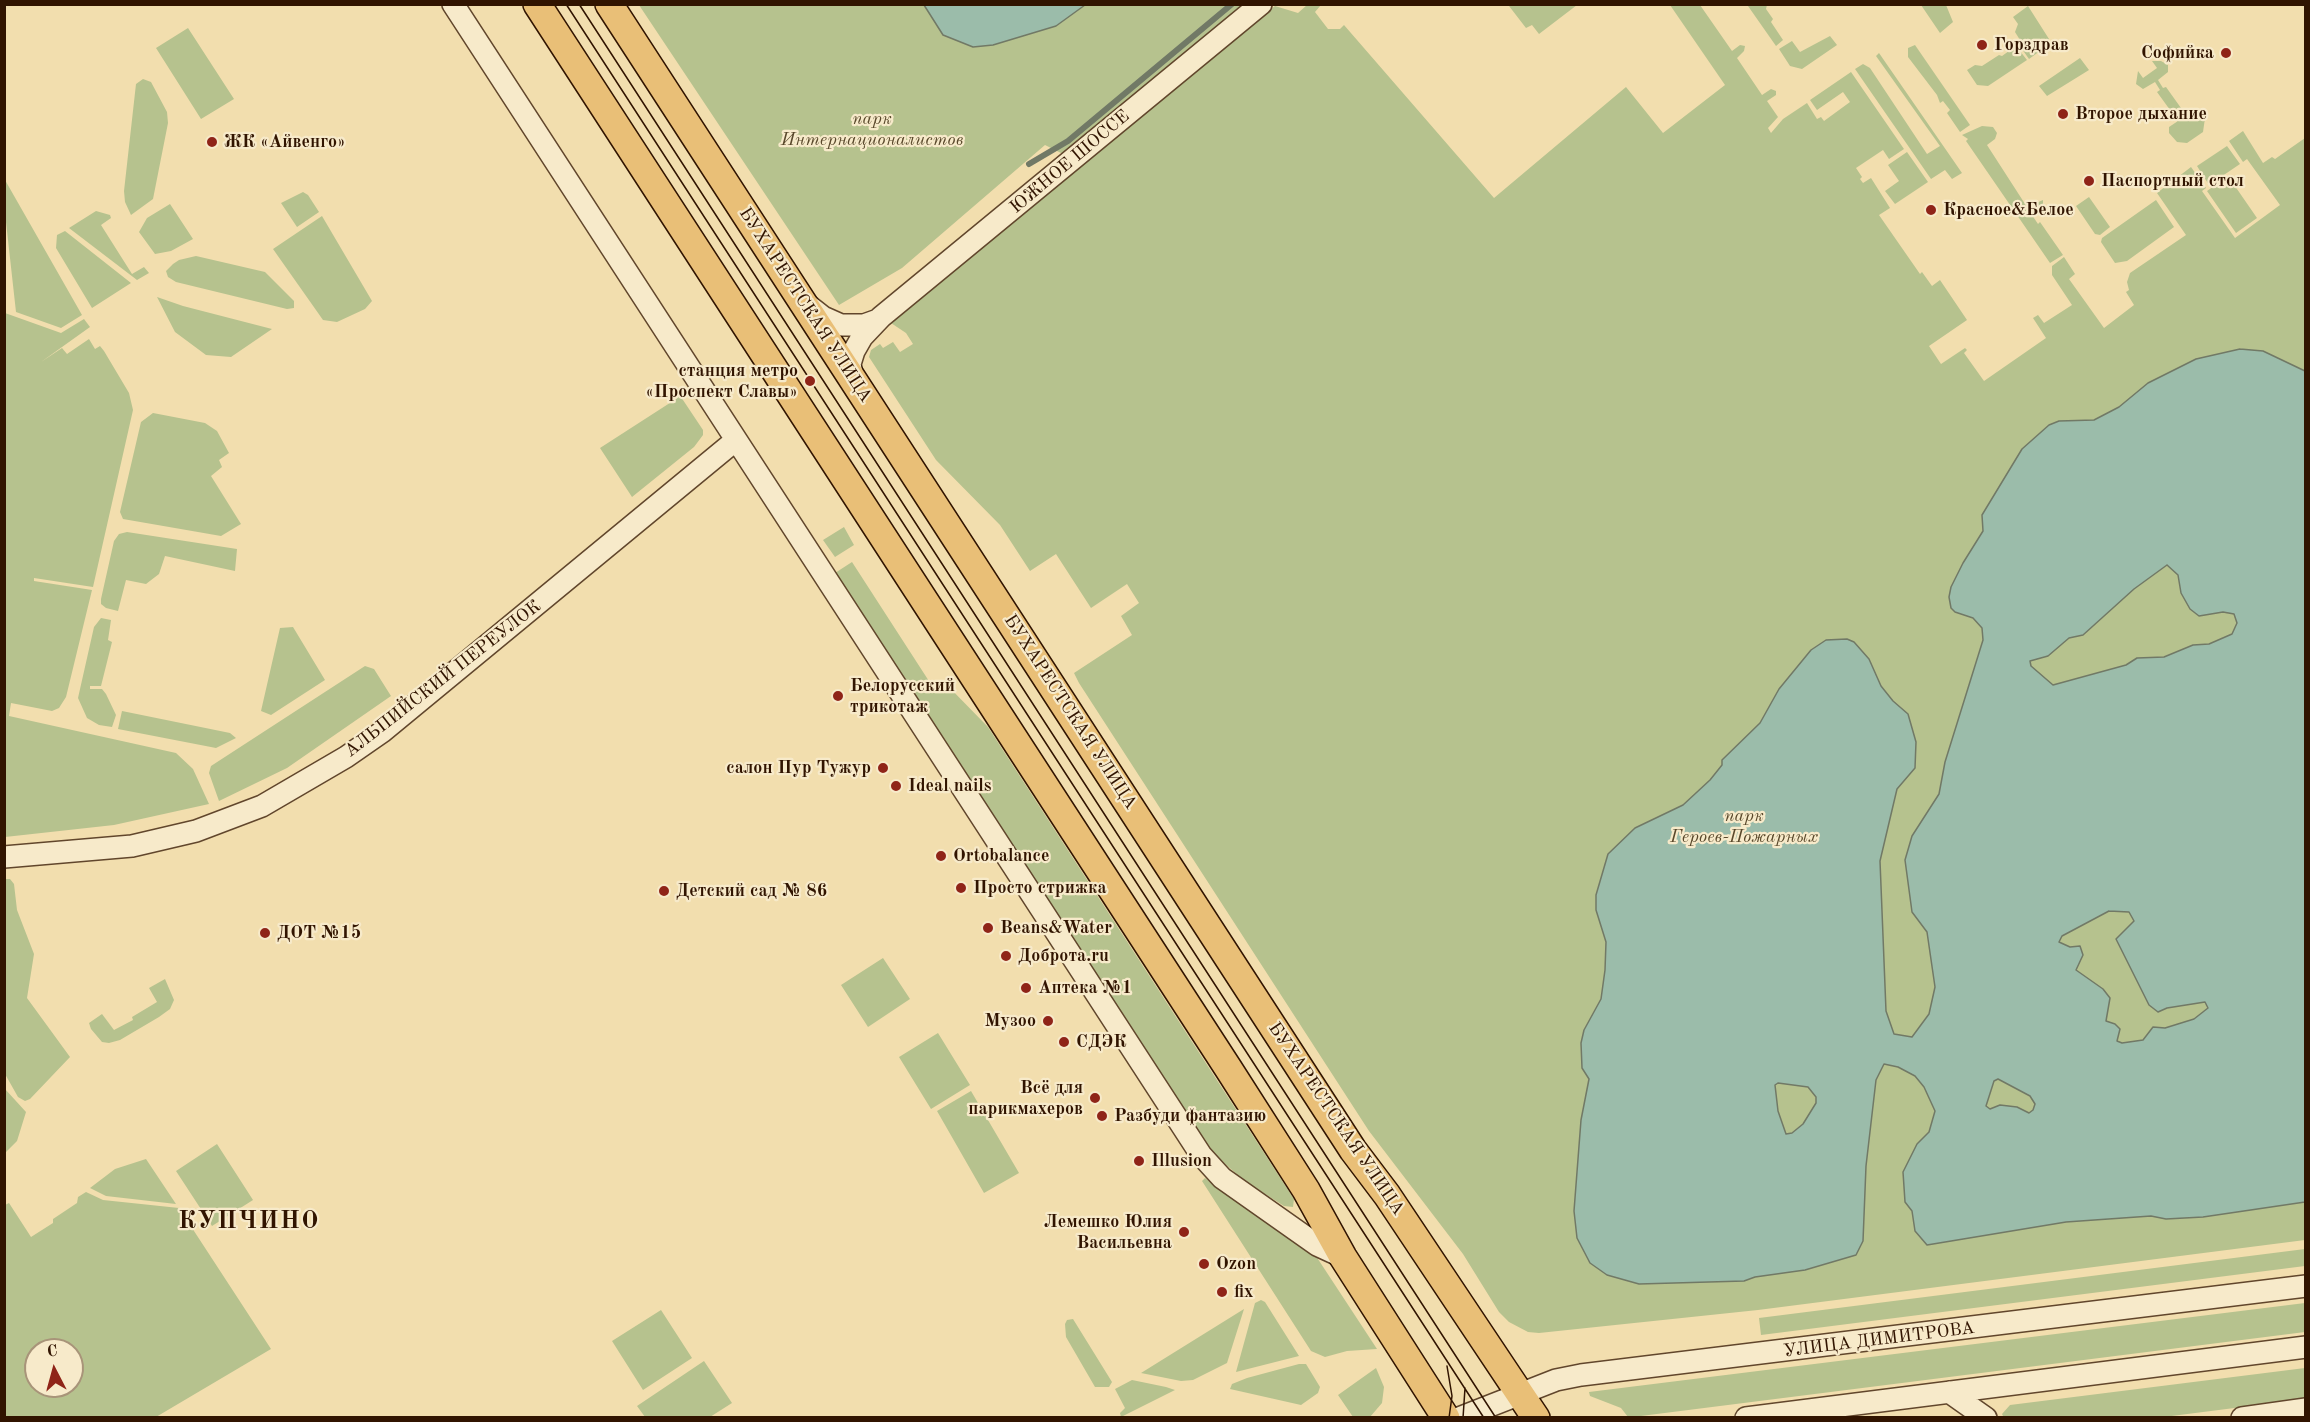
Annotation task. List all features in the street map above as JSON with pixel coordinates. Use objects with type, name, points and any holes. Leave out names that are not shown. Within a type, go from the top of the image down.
[{"type":"main road","points":[[537,4],[1215,1048],[1306,1190],[1343,1257],[1446,1418]]},
{"type":"main road","name":"БУХАРЕСТСКАЯ УЛИЦА","points":[[609,4],[1353,1150],[1387,1195],[1536,1418]]},
{"type":"street","points":[[453,4],[1201,1155],[1222,1178],[1317,1245],[1343,1257]]},
{"type":"street","name":"ЮЖНОЕ ШОССЕ","points":[[853,379],[850,364],[854,351],[879,320],[1260,4]]},
{"type":"street","name":"ЮЖНОЕ ШОССЕ","points":[[800,297],[823,317],[841,326],[864,325],[879,320]]},
{"type":"street","name":"АЛЬПИЙСКИЙ ПЕРЕУЛОК","points":[[4,857],[132,846],[196,831],[262,806],[346,757],[382,732],[736,440]]},
{"type":"street","name":"УЛИЦА ДИМИТРОВА","points":[[1459,1418],[1519,1393],[1556,1380],[1581,1375],[2306,1286]]},
{"type":"street","points":[[1746,1418],[2306,1347]]},
{"type":"street","points":[[1949,1392],[1986,1418]]},
{"type":"street","points":[[2242,1418],[2306,1409]]},
{"type":"green space","points":[[1512,4],[1577,5],[1539,34],[1532,25],[1526,28],[1509,6]]},
{"type":"green space","points":[[1751,4],[1767,5],[1766,9],[1773,19],[1771,22],[1783,40],[1776,46],[1748,6]]},
{"type":"green space","name":"парк Интернационалистов","points":[[639,5],[1245,5],[1065,155],[1045,145],[902,268],[839,305]]},
{"type":"green space","name":"парк Героев-Пожарных","points":[[1307,5],[1321,5],[1315,12],[1328,29],[1340,29],[1344,25],[1494,198],[1626,87],[1663,133],[1725,85],[1670,5],[1700,5],[1732,51],[1740,45],[1745,46],[1744,51],[1737,58],[1762,95],[1771,89],[1776,91],[1776,95],[1767,101],[1778,117],[1768,128],[1771,133],[1783,119],[1807,103],[1817,119],[1821,117],[1824,121],[1850,102],[1843,92],[1817,110],[1810,100],[1851,72],[1904,149],[1889,159],[1883,150],[1856,168],[1862,177],[1860,179],[1863,183],[1871,178],[1890,208],[1879,215],[1920,274],[1922,272],[1932,286],[1940,280],[1967,320],[1929,346],[1941,364],[1965,348],[1967,350],[1964,353],[1984,381],[2046,338],[2033,318],[2038,315],[2044,323],[2072,305],[2052,275],[2052,266],[2064,257],[2075,274],[2069,279],[2104,328],[2134,305],[2126,292],[2129,290],[2127,282],[2130,273],[2186,235],[2157,193],[2191,167],[2206,188],[2202,191],[2235,238],[2280,205],[2247,159],[2243,162],[2229,141],[2243,131],[2263,163],[2272,157],[2275,159],[2305,138],[2305,1240],[1758,1310],[1539,1333],[1528,1332],[1509,1322],[1499,1312],[1463,1254],[1369,1131],[1079,683],[1074,673],[1132,635],[1121,616],[1139,603],[1127,584],[1091,608],[1056,554],[1030,571],[1000,525],[936,460],[869,357],[871,350],[880,344],[883,348],[893,342],[900,352],[913,344],[906,333],[891,323],[1260,18],[1275,6],[1298,13]]},
{"type":"green space","points":[[1921,5],[1946,5],[1953,22],[1940,33]]},
{"type":"green space","points":[[2028,6],[2049,39],[2044,48],[2029,59],[2017,42],[2020,40],[2015,32],[2018,24],[2013,17]]},
{"type":"green space","points":[[188,28],[234,99],[201,119],[156,48]]},
{"type":"green space","points":[[1830,36],[1837,45],[1802,69],[1790,66],[1779,49],[1792,41],[1800,52]]},
{"type":"green space","points":[[1915,45],[1970,125],[1960,132],[1947,113],[1950,110],[1943,101],[1940,103],[1937,95],[1908,57],[1908,48]]},
{"type":"green space","points":[[2016,46],[2027,60],[1988,86],[1977,85],[1967,70],[1975,65],[1982,66]]},
{"type":"green space","points":[[1879,53],[1962,173],[1952,179],[1945,170],[1931,179],[1855,69],[1863,64],[1870,68],[1927,154],[1940,146],[1876,56]]},
{"type":"green space","points":[[2080,58],[2089,70],[2047,96],[2039,86]]},
{"type":"green space","points":[[2152,61],[2161,61],[2168,65],[2168,72],[2158,80],[2163,88],[2166,87],[2186,115],[2195,109],[2205,118],[2203,132],[2187,143],[2177,142],[2169,133],[2169,127],[2178,121],[2157,92],[2160,90],[2155,82],[2143,89],[2136,84],[2138,71],[2143,78],[2157,68]]},
{"type":"green space","points":[[143,79],[151,82],[167,112],[168,123],[153,199],[131,215],[125,202],[124,191],[136,84]]},
{"type":"green space","points":[[1982,126],[1993,127],[1997,133],[1995,139],[1987,145],[2027,207],[2043,200],[2043,207],[2032,215],[2038,224],[2040,222],[2063,255],[2050,263],[1966,141],[1968,139],[1962,135]]},
{"type":"green space","points":[[2227,146],[2240,164],[2209,185],[2197,166]]},
{"type":"green space","points":[[1907,152],[1928,182],[1895,204],[1885,191],[1899,181],[1888,165]]},
{"type":"green space","points":[[2228,176],[2257,218],[2236,233],[2207,191]]},
{"type":"green space","points":[[5,180],[82,315],[61,328],[16,312],[5,213]]},
{"type":"green space","points":[[303,192],[308,195],[319,212],[297,227],[281,203]]},
{"type":"green space","points":[[2089,197],[2110,227],[2100,235],[2095,234],[2076,206]]},
{"type":"green space","points":[[2156,200],[2174,227],[2127,261],[2115,263],[2101,242],[2102,238]]},
{"type":"green space","points":[[170,204],[193,239],[171,251],[155,254],[139,232],[147,218]]},
{"type":"green space","points":[[96,211],[110,215],[111,218],[101,225],[132,274],[144,267],[149,273],[137,280],[69,228]]},
{"type":"green space","points":[[322,216],[372,301],[365,309],[337,322],[323,320],[273,249]]},
{"type":"green space","points":[[65,231],[131,283],[92,308],[56,248],[57,235]]},
{"type":"green space","points":[[196,256],[265,272],[294,301],[294,308],[287,309],[176,282],[168,277],[166,271],[173,264],[179,260]]},
{"type":"green space","points":[[157,297],[272,329],[231,357],[206,355],[175,332]]},
{"type":"green space","points":[[5,313],[61,333],[84,319],[90,327],[41,362],[62,348],[67,354],[89,339],[95,349],[100,346],[104,351],[129,393],[133,410],[93,587],[34,578],[34,581],[92,590],[66,697],[59,708],[52,711],[11,703],[9,716],[176,753],[193,769],[209,804],[114,825],[5,837]]},
{"type":"green space","points":[[679,394],[703,430],[703,435],[694,447],[632,497],[600,448],[676,399]]},
{"type":"green space","points":[[153,413],[205,423],[217,431],[229,453],[219,460],[222,467],[211,476],[241,524],[221,536],[123,519],[120,512],[141,422]]},
{"type":"green space","points":[[844,527],[854,545],[835,557],[823,540]]},
{"type":"green space","points":[[127,532],[237,549],[235,571],[165,556],[159,574],[146,584],[126,580],[118,611],[106,608],[101,604],[101,599],[114,541],[119,534]]},
{"type":"green space","points":[[852,562],[936,692],[947,685],[988,727],[1294,1199],[1293,1207],[1284,1206],[1246,1182],[1210,1151],[835,573]]},
{"type":"green space","points":[[101,618],[111,620],[108,640],[112,642],[101,686],[90,686],[90,689],[102,689],[106,694],[116,715],[112,727],[99,725],[87,718],[78,698],[94,627]]},
{"type":"green space","points":[[293,627],[325,680],[271,715],[261,711],[280,628]]},
{"type":"green space","points":[[365,666],[374,669],[391,696],[287,768],[219,801],[209,773],[211,766]]},
{"type":"green space","points":[[122,711],[230,733],[236,738],[216,748],[118,729]]},
{"type":"green space","points":[[5,879],[10,879],[14,884],[17,910],[34,954],[27,998],[70,1057],[30,1099],[25,1101],[18,1097],[5,1074]]},
{"type":"green space","points":[[883,958],[910,999],[868,1027],[841,985]]},
{"type":"green space","points":[[165,979],[174,1000],[170,1009],[159,1017],[120,1040],[109,1043],[102,1042],[91,1029],[89,1023],[102,1014],[114,1030],[133,1020],[132,1017],[157,1002],[149,988]]},
{"type":"green space","points":[[938,1033],[970,1085],[931,1109],[899,1057]]},
{"type":"green space","points":[[5,1089],[26,1112],[17,1141],[5,1153]]},
{"type":"green space","points":[[971,1091],[1019,1173],[984,1193],[937,1111]]},
{"type":"green space","points":[[217,1144],[253,1200],[212,1226],[176,1171]]},
{"type":"green space","points":[[146,1159],[176,1204],[106,1196],[90,1188],[115,1169]]},
{"type":"green space","points":[[1205,1178],[1314,1253],[1377,1349],[1347,1351],[1325,1357],[1311,1351],[1202,1181]]},
{"type":"green space","points":[[86,1192],[103,1200],[179,1208],[271,1349],[156,1417],[5,1417],[5,1205],[9,1203],[31,1237],[53,1223],[53,1219],[77,1203],[78,1197]]},
{"type":"green space","points":[[2305,1249],[2305,1266],[1761,1335],[1759,1318]]},
{"type":"green space","points":[[1261,1300],[1265,1302],[1299,1356],[1236,1372],[1255,1303]]},
{"type":"green space","points":[[2305,1303],[2305,1332],[1633,1417],[1628,1417],[1621,1408],[1590,1396],[1589,1392]]},
{"type":"green space","points":[[1244,1309],[1227,1363],[1193,1380],[1181,1381],[1141,1373]]},
{"type":"green space","points":[[661,1310],[692,1358],[643,1390],[612,1341]]},
{"type":"green space","points":[[1073,1319],[1112,1382],[1109,1387],[1095,1387],[1066,1337],[1065,1324],[1067,1320]]},
{"type":"green space","points":[[704,1361],[732,1403],[710,1417],[645,1417],[637,1406]]},
{"type":"green space","points":[[1306,1364],[1320,1387],[1318,1393],[1301,1405],[1230,1389],[1232,1384],[1247,1378]]},
{"type":"green space","points":[[1376,1368],[1384,1387],[1382,1403],[1370,1417],[1353,1417],[1338,1395]]},
{"type":"green space","points":[[2305,1368],[2305,1399],[2156,1418],[2004,1418],[2002,1414],[2010,1405]]},
{"type":"green space","points":[[1132,1380],[1175,1390],[1121,1417],[1120,1413],[1125,1408],[1115,1389]]},
{"type":"shaded area","points":[[924,5],[1085,5],[1056,26],[993,45],[973,47],[943,35]]},
{"type":"shaded area","points":[[2240,349],[2263,351],[2305,371],[2305,1202],[2203,1217],[2166,1219],[2151,1216],[2066,1222],[1927,1245],[1915,1231],[1912,1211],[1905,1202],[1903,1172],[1917,1144],[1929,1132],[1935,1111],[1924,1087],[1915,1076],[1898,1067],[1884,1064],[1876,1080],[1866,1166],[1863,1241],[1856,1255],[1805,1270],[1755,1277],[1744,1281],[1639,1284],[1607,1275],[1590,1263],[1577,1238],[1574,1211],[1581,1120],[1589,1079],[1582,1068],[1581,1043],[1584,1030],[1601,999],[1606,942],[1596,910],[1596,895],[1608,854],[1635,828],[1683,805],[1710,780],[1722,765],[1722,760],[1760,723],[1779,689],[1811,650],[1826,640],[1847,639],[1854,642],[1869,659],[1881,686],[1908,714],[1916,742],[1915,768],[1897,789],[1880,861],[1886,1011],[1894,1034],[1912,1037],[1929,1014],[1935,987],[1927,932],[1912,912],[1905,860],[1912,836],[1939,794],[1945,762],[1983,640],[1982,628],[1973,618],[1955,612],[1951,608],[1949,597],[1951,587],[1983,531],[1982,515],[2022,449],[2049,425],[2059,421],[2094,420],[2119,407],[2148,383],[2196,359]],"holes":[[[2167,565],[2178,575],[2181,593],[2190,609],[2199,616],[2223,612],[2234,614],[2237,623],[2232,634],[2209,644],[2193,645],[2164,657],[2137,658],[2126,665],[2053,685],[2031,666],[2030,661],[2048,656],[2069,638],[2083,635],[2134,589]],[[2109,911],[2129,912],[2134,921],[2116,939],[2149,1005],[2158,1012],[2167,1008],[2205,1002],[2208,1008],[2194,1019],[2165,1028],[2153,1027],[2143,1040],[2122,1043],[2117,1041],[2120,1029],[2115,1024],[2106,1021],[2110,998],[2103,989],[2076,970],[2083,955],[2080,946],[2070,947],[2059,942],[2062,936]],[[1998,1079],[2030,1096],[2035,1104],[2033,1110],[2029,1113],[2017,1107],[2000,1105],[1990,1109],[1986,1106],[1994,1081]],[[1778,1083],[1808,1087],[1816,1097],[1816,1103],[1803,1124],[1792,1133],[1786,1134],[1778,1111],[1775,1085]]]},
{"type":"waterway","points":[[1029,164],[1068,141],[1232,4]]},
{"type":"tram line","points":[[566,4],[1484,1418]]},
{"type":"tram line","points":[[579,4],[1496,1418]]},
{"type":"tram line","points":[[1447,1366],[1452,1396],[1449,1418]]},
{"type":"tram line","points":[[1463,1418],[1465,1388]]},
{"type":"place","name":"Горздрав","points":[[1982,45]]},
{"type":"place","name":"Софийка","points":[[2226,53]]},
{"type":"place","name":"Второе дыхание","points":[[2063,114]]},
{"type":"place","name":"ЖК «Айвенго»","points":[[212,142]]},
{"type":"place","name":"Паспортный стол","points":[[2089,181]]},
{"type":"place","name":"Красное&Белое","points":[[1931,210]]},
{"type":"place","name":"станция метро «Проспект Славы»","points":[[810,381]]},
{"type":"place","name":"Белорусский трикотаж","points":[[838,696]]},
{"type":"place","name":"салон Пур Тужур","points":[[883,768]]},
{"type":"place","name":"Ideal nails","points":[[896,786]]},
{"type":"place","name":"Ortobalance","points":[[941,856]]},
{"type":"place","name":"Просто стрижка","points":[[961,888]]},
{"type":"place","name":"Детский сад № 86","points":[[664,891]]},
{"type":"place","name":"Beans&Water","points":[[988,928]]},
{"type":"place","name":"ДОТ №15","points":[[265,933]]},
{"type":"place","name":"Доброта.ru","points":[[1006,956]]},
{"type":"place","name":"Аптека №1","points":[[1026,988]]},
{"type":"place","name":"Музоо","points":[[1048,1021]]},
{"type":"place","name":"СДЭК","points":[[1064,1042]]},
{"type":"place","name":"Всё для парикмахеров","points":[[1095,1098]]},
{"type":"place","name":"Разбуди фантазию","points":[[1102,1116]]},
{"type":"place","name":"Illusion","points":[[1139,1161]]},
{"type":"place","name":"Лемешко Юлия Васильевна","points":[[1184,1232]]},
{"type":"place","name":"Ozon","points":[[1204,1264]]},
{"type":"place","name":"fix","points":[[1222,1292]]},
{"type":"district","name":"КУПЧИНО","points":[[249,1222]]}]
